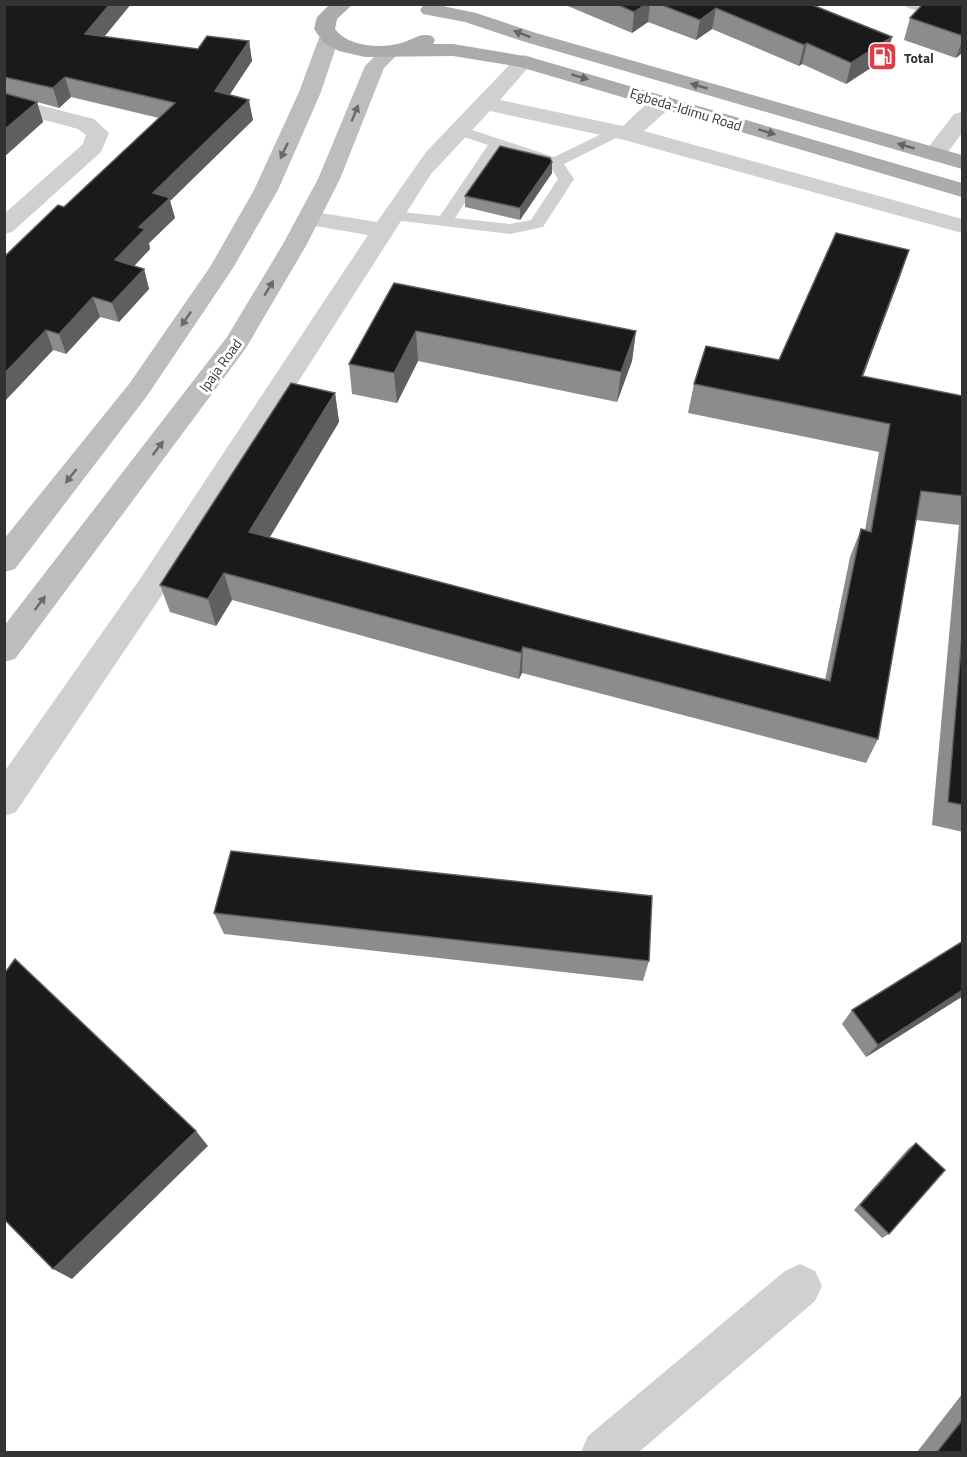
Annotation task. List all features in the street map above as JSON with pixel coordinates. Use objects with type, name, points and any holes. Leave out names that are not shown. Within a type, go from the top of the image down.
[{"type":"main road","points":[[4,561],[138,390],[221,268],[266,190],[310,92],[315,73],[330,38],[325,30],[325,21],[334,7]]},
{"type":"main road","points":[[397,51],[420,44],[436,27],[436,18],[426,7]]},
{"type":"main road","name":"Egbeda-Idimu Road","points":[[426,7],[469,16],[529,38],[963,162]]},
{"type":"main road","name":"Egbeda-Idimu Road","points":[[330,38],[339,46],[354,51],[453,50],[524,61],[963,190]]},
{"type":"main road","name":"Ipaja Road","points":[[4,650],[237,342],[329,179],[375,66],[397,51]]},
{"type":"street","points":[[915,4],[963,18]]},
{"type":"street","points":[[4,801],[153,584],[422,171],[457,130],[524,61]]},
{"type":"street","points":[[4,102],[86,124],[98,133],[93,147],[4,227]]},
{"type":"street","points":[[622,133],[663,102]]},
{"type":"street","points":[[485,103],[622,133],[963,226]]},
{"type":"street","points":[[934,154],[963,119]]},
{"type":"street","points":[[309,218],[388,223]]},
{"type":"street","points":[[604,1452],[800,1286]]},
{"type":"lane","points":[[388,223],[444,222],[510,229],[537,224],[566,179],[555,162],[457,130]]},
{"type":"lane","points":[[555,162],[622,133]]},
{"type":"lane","points":[[444,222],[496,144]]},
{"type":"building","points":[[4,4],[110,4],[85,34],[198,49],[207,36],[249,41],[215,91],[249,100],[153,193],[170,198],[139,227],[145,229],[115,260],[144,269],[112,303],[93,297],[59,334],[46,330],[4,374],[4,257],[58,205],[64,207],[175,103],[65,77],[53,88],[4,77]]},
{"type":"building","points":[[616,4],[646,4],[634,12]]},
{"type":"building","points":[[659,4],[810,4],[892,37],[851,63],[807,43],[804,45],[716,8],[700,20]]},
{"type":"building","points":[[923,4],[963,4],[963,36],[910,18]]},
{"type":"building","points":[[4,93],[37,102],[4,130]]},
{"type":"building","points":[[500,146],[550,158],[552,162],[520,208],[465,196]]},
{"type":"building","points":[[836,233],[909,250],[862,376],[963,396],[963,496],[921,491],[878,739],[523,647],[521,653],[224,573],[208,599],[160,585],[291,383],[335,393],[249,532],[573,617],[830,681],[861,529],[871,532],[890,424],[694,384],[706,346],[779,360]]},
{"type":"building","points":[[394,283],[636,331],[621,372],[416,331],[394,373],[349,364]]},
{"type":"building","points":[[963,624],[963,805],[948,802]]},
{"type":"building","points":[[231,851],[652,896],[649,961],[214,913]]},
{"type":"building","points":[[963,941],[963,990],[878,1045],[852,1010]]},
{"type":"building","points":[[15,959],[196,1131],[53,1269],[4,1219],[4,974]]},
{"type":"building","points":[[916,1143],[945,1170],[889,1234],[860,1205]]},
{"type":"building","points":[[963,1419],[963,1452],[937,1452]]},
{"type":"place","name":"Total","points":[[883,57]]}]
